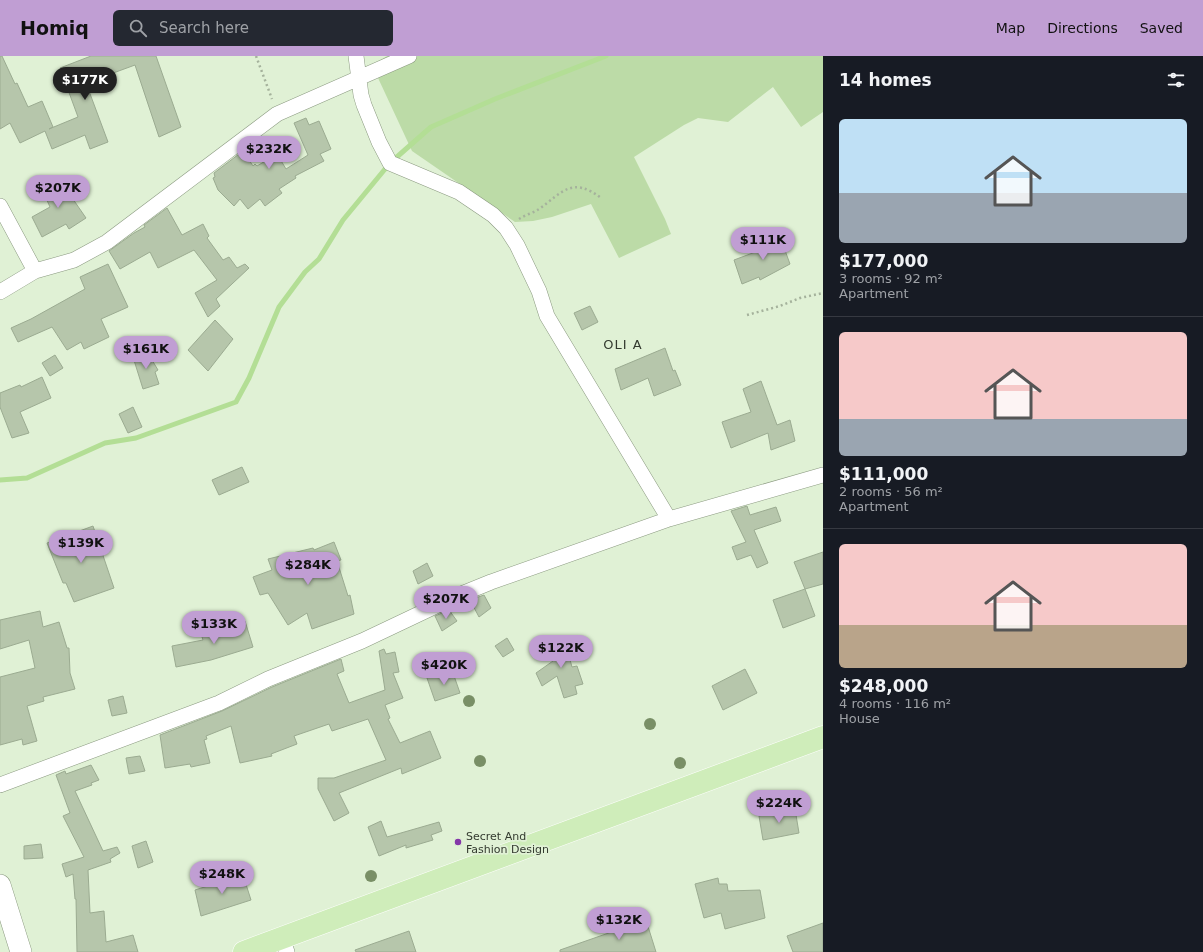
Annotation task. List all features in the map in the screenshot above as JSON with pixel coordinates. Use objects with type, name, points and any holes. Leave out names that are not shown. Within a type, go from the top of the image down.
[{"type":"main road","points":[[244,952],[284,945],[823,737]]},
{"type":"street","points":[[356,56],[360,95],[370,123],[390,163],[459,192],[493,215],[506,228],[517,245],[539,291],[547,316],[669,519]]},
{"type":"street","points":[[0,292],[35,271],[74,260],[107,242],[277,114],[409,56]]},
{"type":"street","points":[[0,206],[35,271]]},
{"type":"street","points":[[0,785],[219,703],[268,680],[362,641],[459,595],[491,582],[669,519],[823,475]]},
{"type":"street","points":[[0,885],[21,952]]},
{"type":"path","points":[[256,56],[277,114]]},
{"type":"path","points":[[506,228],[520,218],[536,210],[566,189],[578,188],[588,190],[601,198]]},
{"type":"path","points":[[747,315],[780,306],[808,296],[823,294]]},
{"type":"green space","points":[[387,56],[823,56],[823,112],[801,127],[773,87],[728,122],[698,118],[684,125],[634,157],[671,234],[619,258],[591,204],[552,217],[533,221],[515,222],[412,151],[372,65]]},
{"type":"building","points":[[0,56],[2,56],[15,84],[17,83],[28,107],[42,101],[53,127],[49,129],[78,117],[60,68],[91,56],[156,56],[181,127],[159,137],[135,65],[86,83],[108,142],[90,149],[85,135],[52,149],[45,131],[20,143],[10,123],[0,129]]},
{"type":"building","points":[[306,118],[309,125],[319,121],[331,149],[320,154],[324,161],[295,176],[296,178],[279,189],[282,193],[265,206],[260,199],[248,209],[240,199],[234,206],[218,190],[213,178],[215,177],[214,173],[243,151],[253,166],[255,164],[257,166],[277,154],[286,169],[308,155],[294,123]]},
{"type":"building","points":[[61,178],[66,189],[86,218],[69,229],[66,224],[42,237],[32,217],[50,207],[41,187]]},
{"type":"building","points":[[167,208],[182,235],[203,224],[209,236],[207,238],[223,260],[229,257],[237,268],[245,264],[249,268],[216,299],[220,306],[208,317],[195,293],[217,280],[194,250],[158,268],[150,252],[120,269],[109,251],[145,227],[144,225]]},
{"type":"building","points":[[779,234],[790,264],[760,280],[759,277],[742,284],[734,260],[766,248],[763,241]]},
{"type":"building","points":[[108,264],[128,307],[101,319],[109,337],[84,349],[81,342],[67,350],[52,327],[18,342],[11,328],[31,319],[85,289],[80,277]]},
{"type":"building","points":[[590,306],[598,322],[582,330],[574,313]]},
{"type":"building","points":[[215,320],[233,339],[208,371],[188,350]]},
{"type":"building","points":[[665,348],[673,371],[675,370],[681,385],[654,396],[648,378],[621,390],[615,369]]},
{"type":"building","points":[[146,350],[158,370],[155,372],[159,384],[143,389],[133,357]]},
{"type":"building","points":[[55,355],[63,368],[50,376],[42,363]]},
{"type":"building","points":[[42,377],[51,398],[20,412],[29,433],[12,438],[0,407],[0,393],[20,385],[21,387]]},
{"type":"building","points":[[761,381],[777,425],[790,420],[795,441],[771,450],[768,433],[731,448],[722,422],[751,412],[743,389]]},
{"type":"building","points":[[133,407],[142,427],[128,433],[119,414]]},
{"type":"building","points":[[242,467],[249,482],[219,495],[212,480]]},
{"type":"building","points":[[747,506],[750,515],[776,507],[781,521],[754,530],[768,563],[757,568],[751,555],[737,560],[732,547],[746,542],[731,511]]},
{"type":"building","points":[[93,526],[114,588],[74,602],[66,583],[63,583],[47,543]]},
{"type":"building","points":[[334,542],[341,560],[337,561],[348,596],[350,595],[354,614],[312,629],[307,613],[288,625],[268,593],[260,595],[253,577],[272,570],[268,559],[313,548],[314,550]]},
{"type":"building","points":[[823,552],[823,584],[805,589],[794,562]]},
{"type":"building","points":[[427,563],[433,576],[418,584],[413,571]]},
{"type":"building","points":[[805,589],[815,616],[783,628],[773,600]]},
{"type":"building","points":[[484,595],[491,608],[479,617],[470,600]]},
{"type":"building","points":[[449,610],[457,621],[442,631],[435,616]]},
{"type":"building","points":[[40,611],[43,627],[59,622],[67,648],[69,648],[70,673],[75,689],[43,697],[44,701],[27,706],[37,741],[23,745],[22,739],[0,745],[0,677],[35,668],[29,640],[0,649],[0,620]]},
{"type":"building","points":[[245,621],[253,647],[211,660],[176,667],[172,646],[203,640],[201,634]]},
{"type":"building","points":[[507,638],[514,650],[503,657],[495,646]]},
{"type":"building","points":[[564,638],[572,667],[577,666],[583,684],[575,686],[577,694],[564,698],[557,676],[542,686],[536,673],[553,661],[547,642]]},
{"type":"building","points":[[384,649],[386,654],[395,652],[399,672],[393,673],[403,698],[385,705],[390,718],[388,719],[400,743],[430,731],[441,758],[402,774],[401,768],[339,793],[349,813],[334,821],[318,789],[318,778],[334,778],[386,760],[368,719],[332,731],[329,724],[294,736],[297,744],[271,754],[272,756],[240,763],[231,726],[206,736],[207,739],[204,740],[210,763],[191,767],[190,764],[165,768],[160,735],[222,711],[272,687],[341,659],[344,671],[337,674],[349,703],[385,690],[379,651]]},
{"type":"building","points":[[745,669],[757,693],[723,710],[712,686]]},
{"type":"building","points":[[452,670],[460,693],[435,701],[427,678]]},
{"type":"building","points":[[123,696],[127,713],[112,716],[108,700]]},
{"type":"building","points":[[140,756],[145,771],[129,774],[126,758]]},
{"type":"building","points":[[91,765],[99,780],[91,783],[92,785],[75,791],[103,851],[117,847],[120,853],[110,859],[111,862],[88,870],[90,913],[104,911],[106,942],[133,935],[138,952],[77,952],[76,899],[73,874],[66,877],[62,864],[84,857],[63,816],[70,813],[56,775],[65,771],[66,774]]},
{"type":"building","points":[[795,809],[799,833],[763,840],[759,816]]},
{"type":"building","points":[[381,821],[387,837],[439,822],[442,831],[431,835],[433,840],[406,848],[406,845],[379,856],[368,827]]},
{"type":"building","points":[[146,841],[153,862],[138,868],[132,846]]},
{"type":"building","points":[[41,844],[43,858],[24,859],[24,846]]},
{"type":"building","points":[[243,875],[251,900],[201,916],[195,890]]},
{"type":"building","points":[[718,878],[719,884],[727,884],[728,891],[760,890],[765,918],[725,929],[721,913],[704,918],[695,884]]},
{"type":"building","points":[[646,920],[656,952],[560,952],[560,950]]},
{"type":"building","points":[[823,923],[823,952],[793,952],[787,936]]},
{"type":"building","points":[[409,931],[416,952],[356,952],[355,950]]},
{"type":"waterway","points":[[0,480],[27,478],[105,443],[136,438],[236,402],[249,378],[279,307],[305,272],[319,259],[343,220],[390,163],[431,127],[495,99],[606,56]]},
{"type":"place","name":"Secret And Fashion Design","points":[[458,842]]},
{"type":"district","name":"OLI A","points":[[623,344]]}]
